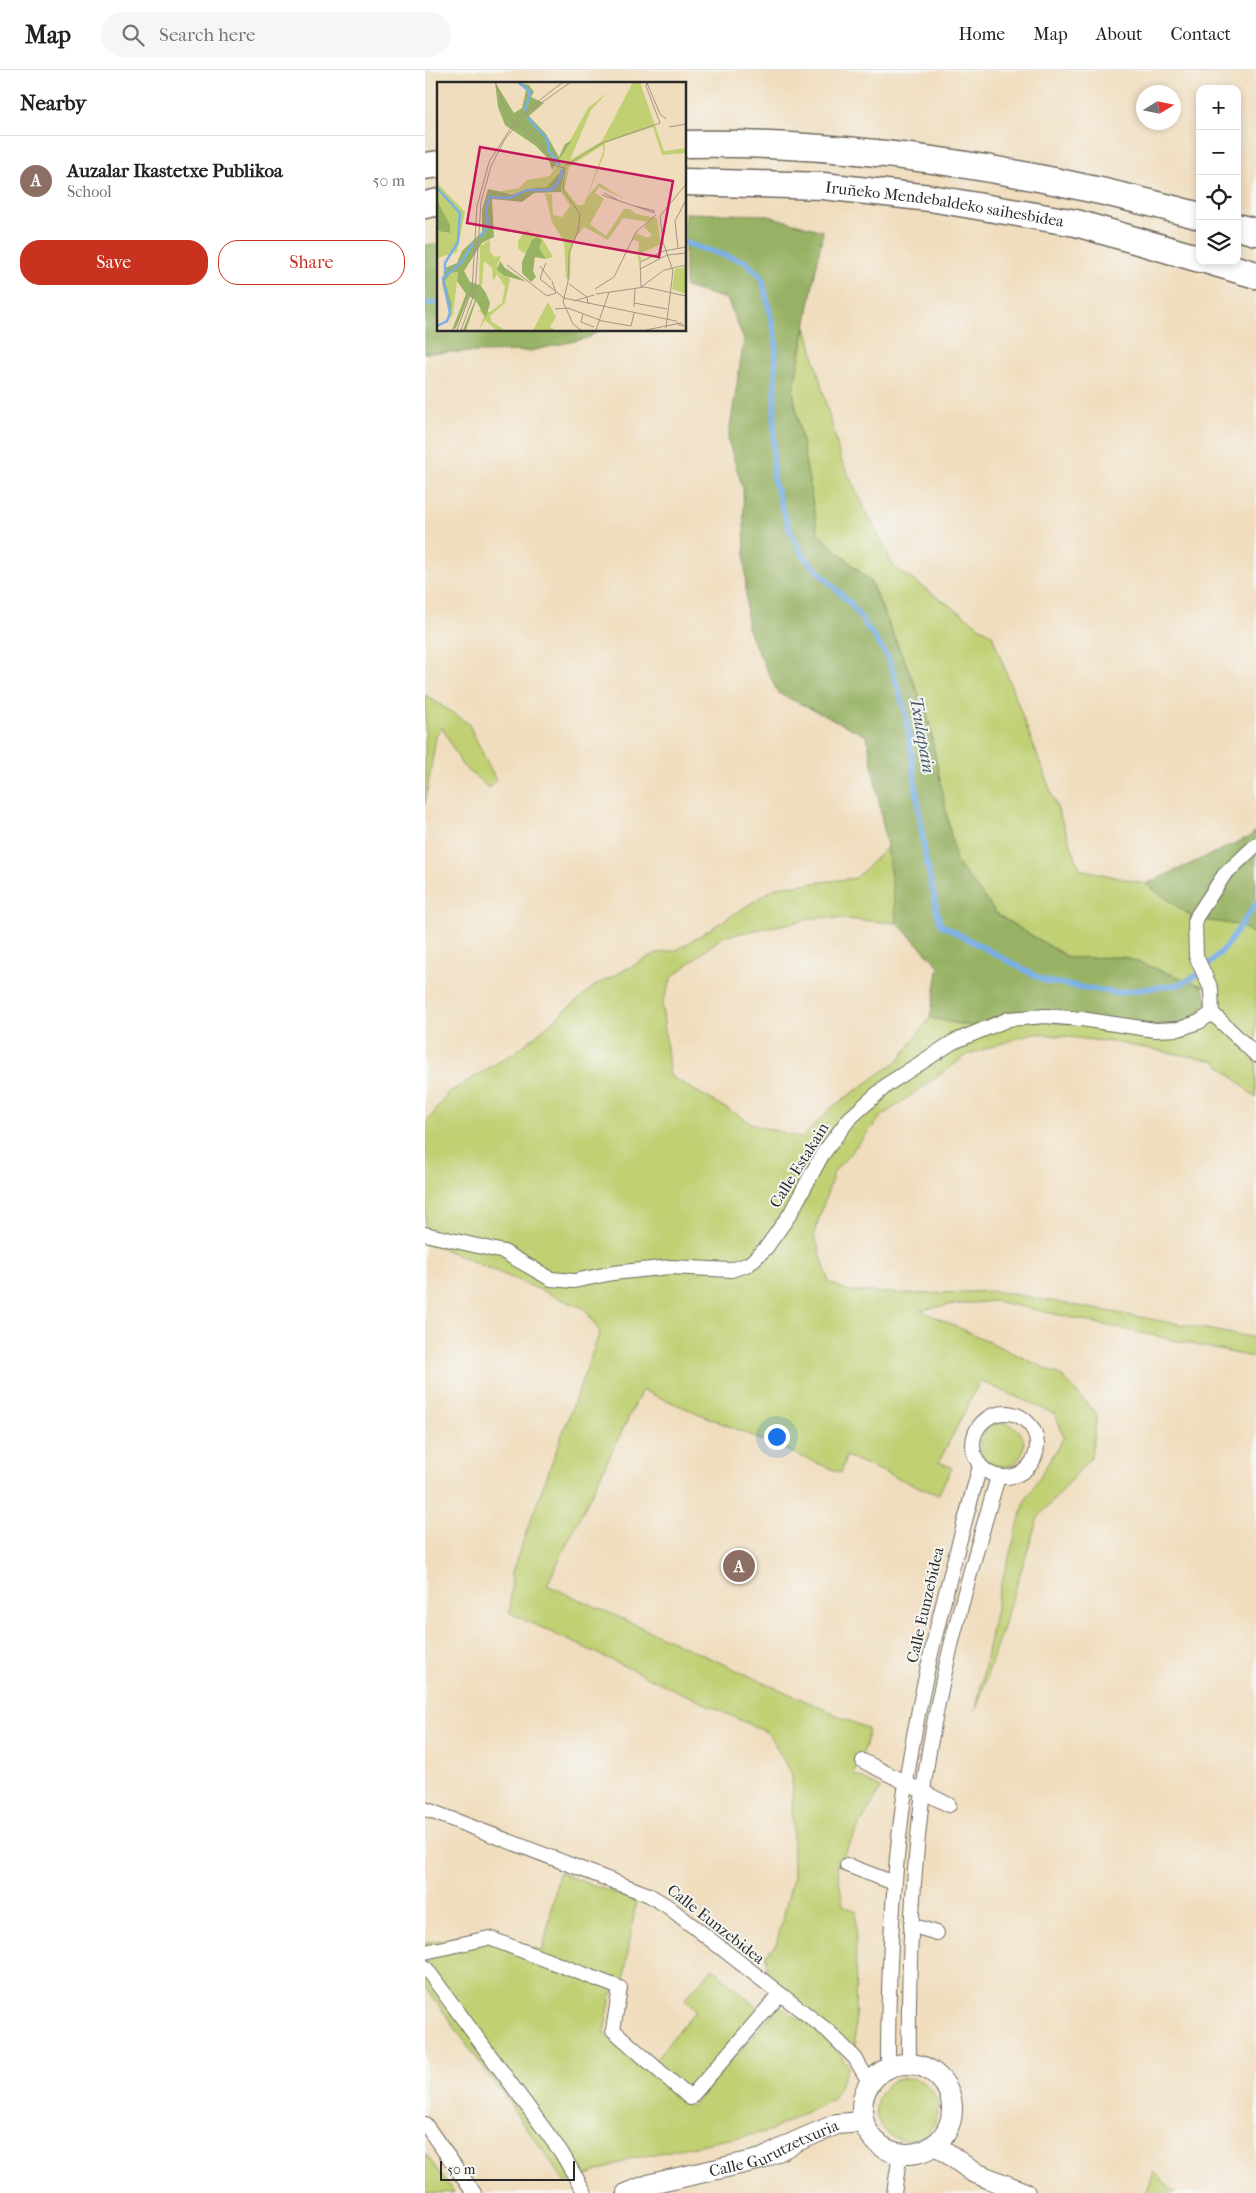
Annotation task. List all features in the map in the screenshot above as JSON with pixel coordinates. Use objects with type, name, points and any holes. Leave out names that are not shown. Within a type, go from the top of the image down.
[{"type":"highway","points":[[686,144],[743,143],[858,149],[989,167],[1117,193],[1196,215]]},
{"type":"highway","name":"Iruñeko Mendebaldeko saihesbidea","points":[[686,182],[823,186],[930,198],[1076,223],[1196,258]]},
{"type":"highway","points":[[1241,228],[1256,232]]},
{"type":"highway","points":[[1222,265],[1256,275]]},
{"type":"street","points":[[1256,845],[1224,875],[1195,919],[1196,956],[1211,989],[1212,1013],[1256,1055]]},
{"type":"street","name":"Calle Estakain","points":[[425,1234],[505,1252],[551,1279],[574,1281],[613,1273],[670,1267],[731,1270],[749,1264],[766,1248],[789,1214],[822,1155],[849,1119],[887,1084],[953,1042],[1009,1020],[1045,1016],[1155,1030],[1179,1029],[1199,1022],[1212,1013]]},
{"type":"street","points":[[1012,1413],[1023,1418],[1036,1435],[1038,1446],[1035,1458],[1029,1467],[1020,1474],[1010,1478],[998,1478],[979,1466],[975,1458],[972,1441],[981,1423],[990,1416],[1012,1413]]},
{"type":"street","name":"Calle Eunzebidea","points":[[888,2067],[888,1971],[894,1882],[906,1783],[940,1610],[979,1466]]},
{"type":"street","name":"Calle Eunzebidea","points":[[909,2063],[911,1925],[923,1792],[949,1652],[998,1478]]},
{"type":"street","points":[[863,1761],[949,1805]]},
{"type":"street","name":"Calle Eunzebidea","points":[[425,1809],[649,1895],[667,1906],[829,2032],[855,2058],[869,2082]]},
{"type":"street","points":[[847,1865],[894,1882]]},
{"type":"street","points":[[911,1925],[937,1933]]},
{"type":"street","points":[[425,1952],[489,1938],[621,1988],[613,2030],[690,2098],[780,1994]]},
{"type":"street","points":[[425,1967],[561,2152],[585,2193]]},
{"type":"street","points":[[909,2063],[922,2066],[934,2072],[944,2082],[950,2094],[951,2122],[945,2134],[935,2144],[913,2154],[900,2154],[877,2143],[868,2134],[863,2122],[861,2108],[863,2094],[869,2082],[888,2067],[909,2063]]},
{"type":"street","name":"Calle Gurutzetxuria","points":[[627,2193],[651,2184],[762,2159],[797,2140],[837,2124],[863,2122]]},
{"type":"street","points":[[425,2124],[474,2193]]},
{"type":"street","points":[[935,2144],[973,2172],[1025,2193]]},
{"type":"street","points":[[894,2193],[900,2154]]},
{"type":"green space","points":[[686,213],[765,215],[823,231],[793,391],[818,533],[870,582],[927,713],[956,862],[998,915],[1069,958],[1124,957],[1202,986],[1212,1013],[1155,1030],[1009,1019],[971,1026],[930,1018],[939,966],[897,923],[887,847],[867,736],[778,693],[747,628],[743,489],[728,440],[744,340],[727,299],[686,287]]},
{"type":"green space","points":[[437,244],[437,331],[598,331],[588,338],[530,351],[425,353],[425,245]]},
{"type":"green space","points":[[806,327],[841,460],[894,567],[992,635],[1080,869],[1146,884],[1195,919],[1239,925],[1256,935],[1256,1053],[1213,1012],[1211,989],[1124,957],[1069,958],[998,915],[956,862],[927,713],[871,582],[818,533],[793,391]]},
{"type":"green space","points":[[425,695],[468,723],[496,780],[489,788],[462,765],[442,727],[436,737],[425,804]]},
{"type":"green space","points":[[1256,830],[1256,935],[1239,925],[1195,919],[1146,884],[1251,836]]},
{"type":"green space","points":[[887,847],[897,923],[820,917],[722,937],[672,977],[662,1005],[670,1076],[755,1125],[802,1138],[831,1108],[899,1060],[930,1018],[971,1026],[1009,1019],[1212,1013],[1256,1055],[1256,1098],[1215,1061],[1112,1042],[1033,1033],[967,1055],[882,1116],[834,1172],[814,1234],[829,1282],[847,1291],[914,1294],[995,1291],[1256,1338],[1256,1358],[995,1301],[949,1305],[921,1310],[1062,1376],[1097,1415],[1091,1457],[1038,1518],[976,1710],[999,1592],[1025,1501],[1064,1437],[1055,1414],[980,1381],[939,1462],[952,1468],[938,1495],[846,1456],[841,1473],[642,1390],[547,1585],[868,1729],[866,1746],[853,1774],[881,1788],[837,1866],[843,1905],[856,1911],[855,2058],[768,1986],[766,1954],[776,1945],[793,1878],[792,1774],[768,1733],[510,1613],[512,1571],[600,1332],[585,1309],[434,1245],[425,1244],[425,1125],[448,1093],[517,1051],[596,985],[657,953],[677,950],[777,887],[856,878]]},
{"type":"green space","points":[[998,1423],[1006,1423],[1018,1429],[1024,1445],[1018,1461],[1006,1467],[998,1467],[986,1461],[980,1449],[980,1441],[986,1429]]},
{"type":"green space","points":[[559,1873],[636,1901],[624,1978],[611,1995],[604,2033],[691,2107],[779,2006],[821,2033],[849,2066],[833,2099],[769,2131],[629,2159],[566,2183],[425,1986],[425,1943],[483,1931],[543,1951]]},
{"type":"green space","points":[[713,1968],[764,2014],[690,2098],[651,2064],[696,2010],[685,1999]]},
{"type":"green space","points":[[901,2078],[913,2078],[929,2087],[936,2097],[938,2109],[936,2121],[929,2131],[913,2140],[901,2140],[890,2135],[881,2126],[876,2115],[876,2103],[881,2092],[890,2083]]},
{"type":"green space","points":[[425,2153],[454,2193],[425,2193]]},
{"type":"green space","points":[[1154,2172],[1176,2193],[1146,2193]]},
{"type":"waterway","name":"Txulapain","points":[[686,243],[746,262],[762,278],[776,339],[773,478],[789,529],[804,557],[851,604],[888,657],[906,714],[925,855],[940,924],[1045,981],[1116,993],[1181,984],[1199,974],[1226,947],[1256,903]]},
{"type":"waterway","name":"Txulapain","points":[[425,303],[437,303]]},
{"type":"place","name":"Auzalar Ikastetxe Publikoa","points":[[739,1566]]}]
